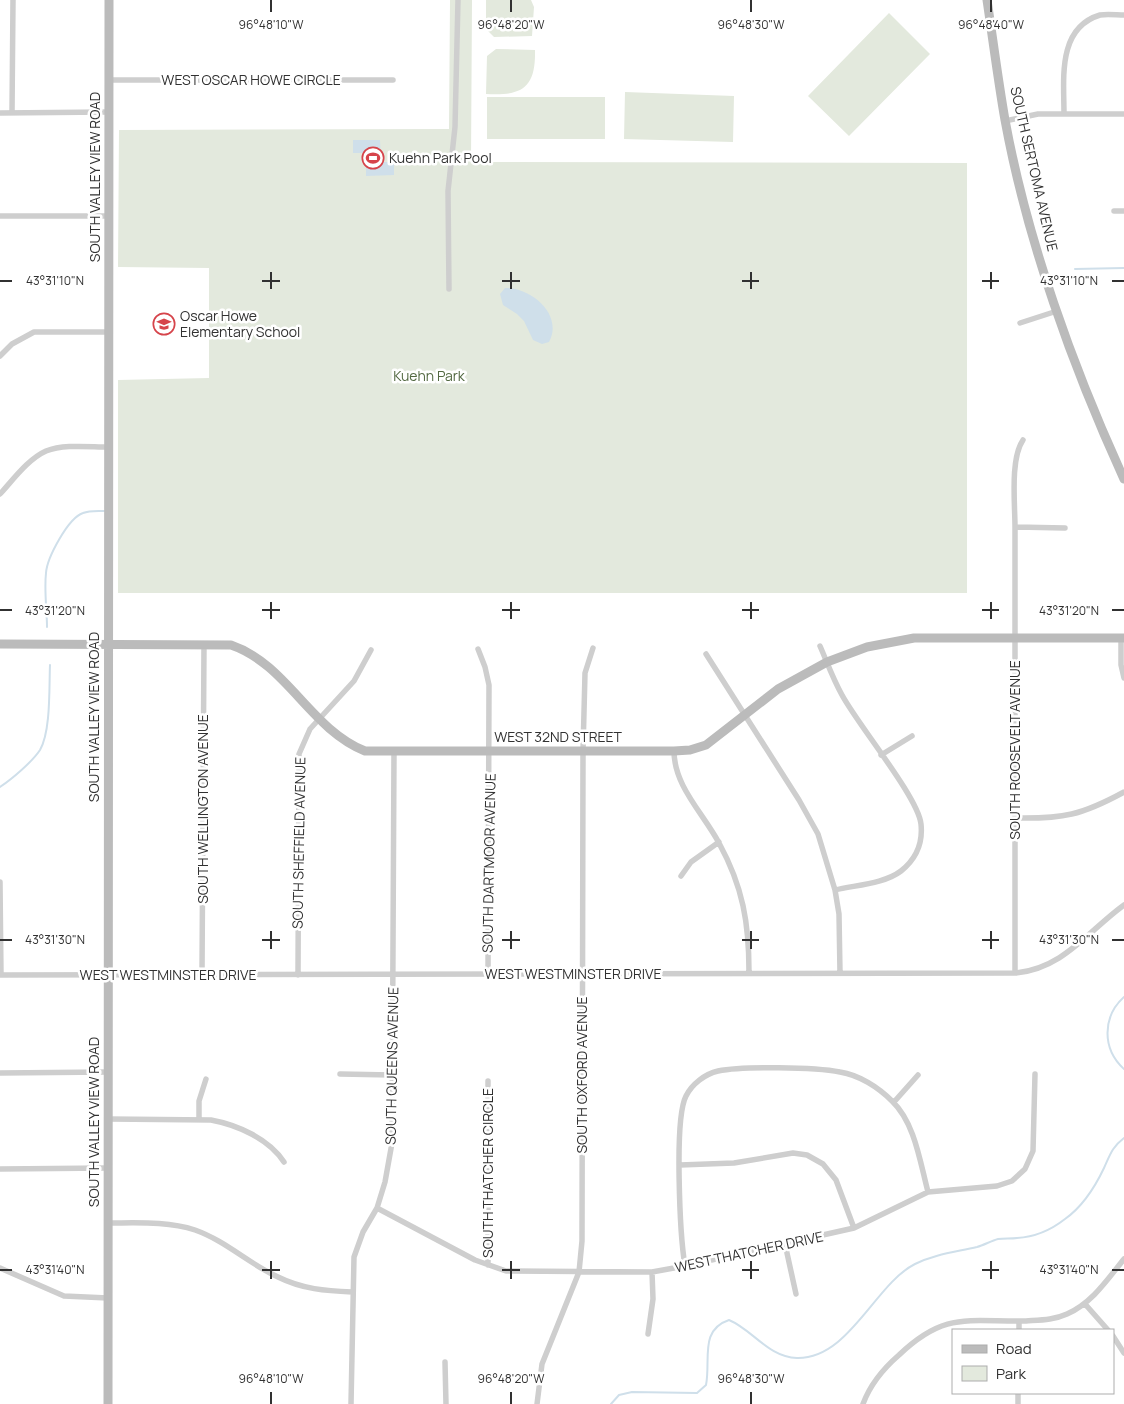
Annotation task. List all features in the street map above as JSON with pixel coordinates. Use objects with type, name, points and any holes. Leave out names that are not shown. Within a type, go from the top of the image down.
[{"type":"street","points":[[12,113],[13,0]]},
{"type":"street","name":"SOUTH VALLEY VIEW ROAD","points":[[108,1404],[109,0]]},
{"type":"street","points":[[448,289],[448,191],[455,127],[458,0]]},
{"type":"street","name":"SOUTH SERTOMA AVENUE","points":[[987,0],[1006,121],[1034,241],[1057,311],[1103,434],[1124,479]]},
{"type":"street","points":[[1064,114],[1064,58],[1069,42],[1081,26],[1100,15],[1124,15]]},
{"type":"street","name":"WEST OSCAR HOWE CIRCLE","points":[[108,80],[394,80]]},
{"type":"street","points":[[0,113],[108,112]]},
{"type":"street","points":[[1006,121],[1038,114],[1124,114]]},
{"type":"street","points":[[1114,211],[1124,211]]},
{"type":"street","points":[[0,216],[108,216]]},
{"type":"street","points":[[1020,323],[1057,311]]},
{"type":"street","points":[[0,356],[12,344],[34,332],[108,332]]},
{"type":"street","name":"SOUTH ROOSEVELT AVENUE","points":[[1015,973],[1016,460],[1018,448],[1024,440]]},
{"type":"street","points":[[0,494],[35,458],[47,451],[62,448],[108,447]]},
{"type":"street","points":[[1015,527],[1065,528]]},
{"type":"street","name":"WEST 32ND STREET","points":[[0,644],[231,645],[250,652],[268,664],[319,718],[352,746],[365,751],[674,751],[690,750],[706,745],[778,689],[827,662],[867,647],[914,638],[1122,638]]},
{"type":"street","points":[[1122,638],[1120,665],[1124,678]]},
{"type":"street","name":"SOUTH WELLINGTON AVENUE","points":[[202,974],[204,644]]},
{"type":"street","points":[[820,646],[842,695],[905,791],[920,818],[920,845],[912,860],[896,874],[835,890]]},
{"type":"street","name":"SOUTH OXFORD AVENUE","points":[[537,1404],[542,1364],[579,1272],[582,1241],[583,751],[585,673],[593,648]]},
{"type":"street","name":"SOUTH DARTMOOR AVENUE","points":[[478,649],[485,667],[488,685],[490,751],[488,974]]},
{"type":"street","name":"SOUTH SHEFFIELD AVENUE","points":[[298,975],[298,764],[305,738],[319,718],[354,681],[371,650]]},
{"type":"street","points":[[706,654],[810,819],[824,849],[839,914],[840,973]]},
{"type":"street","points":[[881,755],[912,736]]},
{"type":"street","name":"SOUTH QUEENS AVENUE","points":[[352,1404],[353,1267],[357,1246],[377,1208],[385,1182],[392,1143],[394,751]]},
{"type":"street","points":[[674,751],[674,765],[679,779],[719,842],[735,874],[746,912],[749,972]]},
{"type":"street","points":[[1015,818],[1065,817],[1092,809],[1124,792]]},
{"type":"street","points":[[681,876],[691,862],[719,842]]},
{"type":"street","points":[[0,882],[0,975]]},
{"type":"street","name":"WEST WESTMINSTER DRIVE","points":[[0,975],[393,975],[749,972],[1015,973],[1028,972],[1054,963],[1124,905]]},
{"type":"street","points":[[685,1266],[682,1246],[680,1122],[686,1096],[695,1083],[718,1071],[741,1069],[840,1072],[869,1084],[894,1102],[905,1119],[914,1141],[928,1192]]},
{"type":"street","points":[[0,1073],[108,1072]]},
{"type":"street","points":[[340,1074],[392,1075]]},
{"type":"street","name":"WEST THATCHER DRIVE","points":[[377,1208],[488,1266],[520,1272],[652,1272],[685,1266],[854,1228],[928,1192],[997,1186],[1012,1181],[1025,1169],[1030,1161],[1034,1140],[1035,1074]]},
{"type":"street","points":[[894,1102],[918,1075]]},
{"type":"street","points":[[199,1120],[201,1091],[206,1080]]},
{"type":"street","name":"SOUTH THATCHER CIRCLE","points":[[488,1081],[488,1266]]},
{"type":"street","points":[[108,1119],[222,1122],[247,1132],[273,1148],[284,1162]]},
{"type":"street","points":[[680,1164],[734,1163],[793,1153],[807,1155],[823,1164],[836,1180],[854,1228]]},
{"type":"street","points":[[0,1169],[108,1168]]},
{"type":"street","points":[[108,1223],[150,1223],[194,1230],[224,1243],[277,1277],[292,1283],[315,1289],[352,1292]]},
{"type":"street","points":[[784,1244],[796,1294]]},
{"type":"street","points":[[863,1404],[871,1387],[895,1358],[925,1333],[936,1327],[956,1321],[1055,1319],[1085,1304],[1124,1259]]},
{"type":"street","points":[[0,1268],[64,1296],[108,1298]]},
{"type":"street","points":[[648,1334],[653,1299],[652,1272]]},
{"type":"street","points":[[1085,1304],[1107,1329]]},
{"type":"street","points":[[1019,1321],[1019,1329]]},
{"type":"street","points":[[1114,1338],[1124,1354]]},
{"type":"street","points":[[445,1362],[446,1404]]},
{"type":"green space","name":"Kuehn Park","points":[[450,0],[472,0],[471,162],[967,163],[967,593],[118,593],[118,380],[209,378],[209,268],[118,267],[119,130],[449,129]]},
{"type":"green space","points":[[486,0],[531,0],[534,7],[532,36],[494,37],[486,29]]},
{"type":"green space","points":[[889,13],[930,54],[849,136],[808,96]]},
{"type":"green space","points":[[496,49],[535,50],[533,74],[524,87],[509,93],[486,94],[487,56]]},
{"type":"green space","points":[[625,92],[734,96],[733,142],[624,139]]},
{"type":"green space","points":[[487,97],[605,97],[605,139],[487,139]]},
{"type":"shaded area","name":"Kuehn Park Pool","points":[[353,140],[380,140],[381,162],[394,162],[394,175],[366,176],[366,153],[353,153]]},
{"type":"shaded area","points":[[505,288],[525,292],[542,304],[552,322],[549,342],[542,344],[533,340],[524,321],[503,305],[500,294]]},
{"type":"waterway","points":[[1075,269],[1124,268]]},
{"type":"waterway","points":[[47,627],[46,573],[50,558],[59,539],[77,516],[89,511],[106,511]]},
{"type":"waterway","points":[[0,787],[32,760],[44,742],[49,709],[50,665]]},
{"type":"waterway","points":[[1124,997],[1112,1014],[1108,1033],[1112,1052],[1124,1069]]},
{"type":"waterway","points":[[611,1404],[619,1395],[632,1392],[697,1393],[706,1385],[708,1347],[713,1331],[729,1320],[738,1324],[769,1348],[787,1356],[797,1358],[815,1355],[832,1347],[861,1319],[887,1287],[915,1264],[938,1256],[977,1247],[998,1239],[1036,1234],[1060,1223],[1077,1209],[1088,1196],[1112,1152],[1124,1138]]},
{"type":"place","name":"Kuehn Park Pool","points":[[373,158]]},
{"type":"place","name":"Oscar Howe Elementary School","points":[[164,324]]}]
